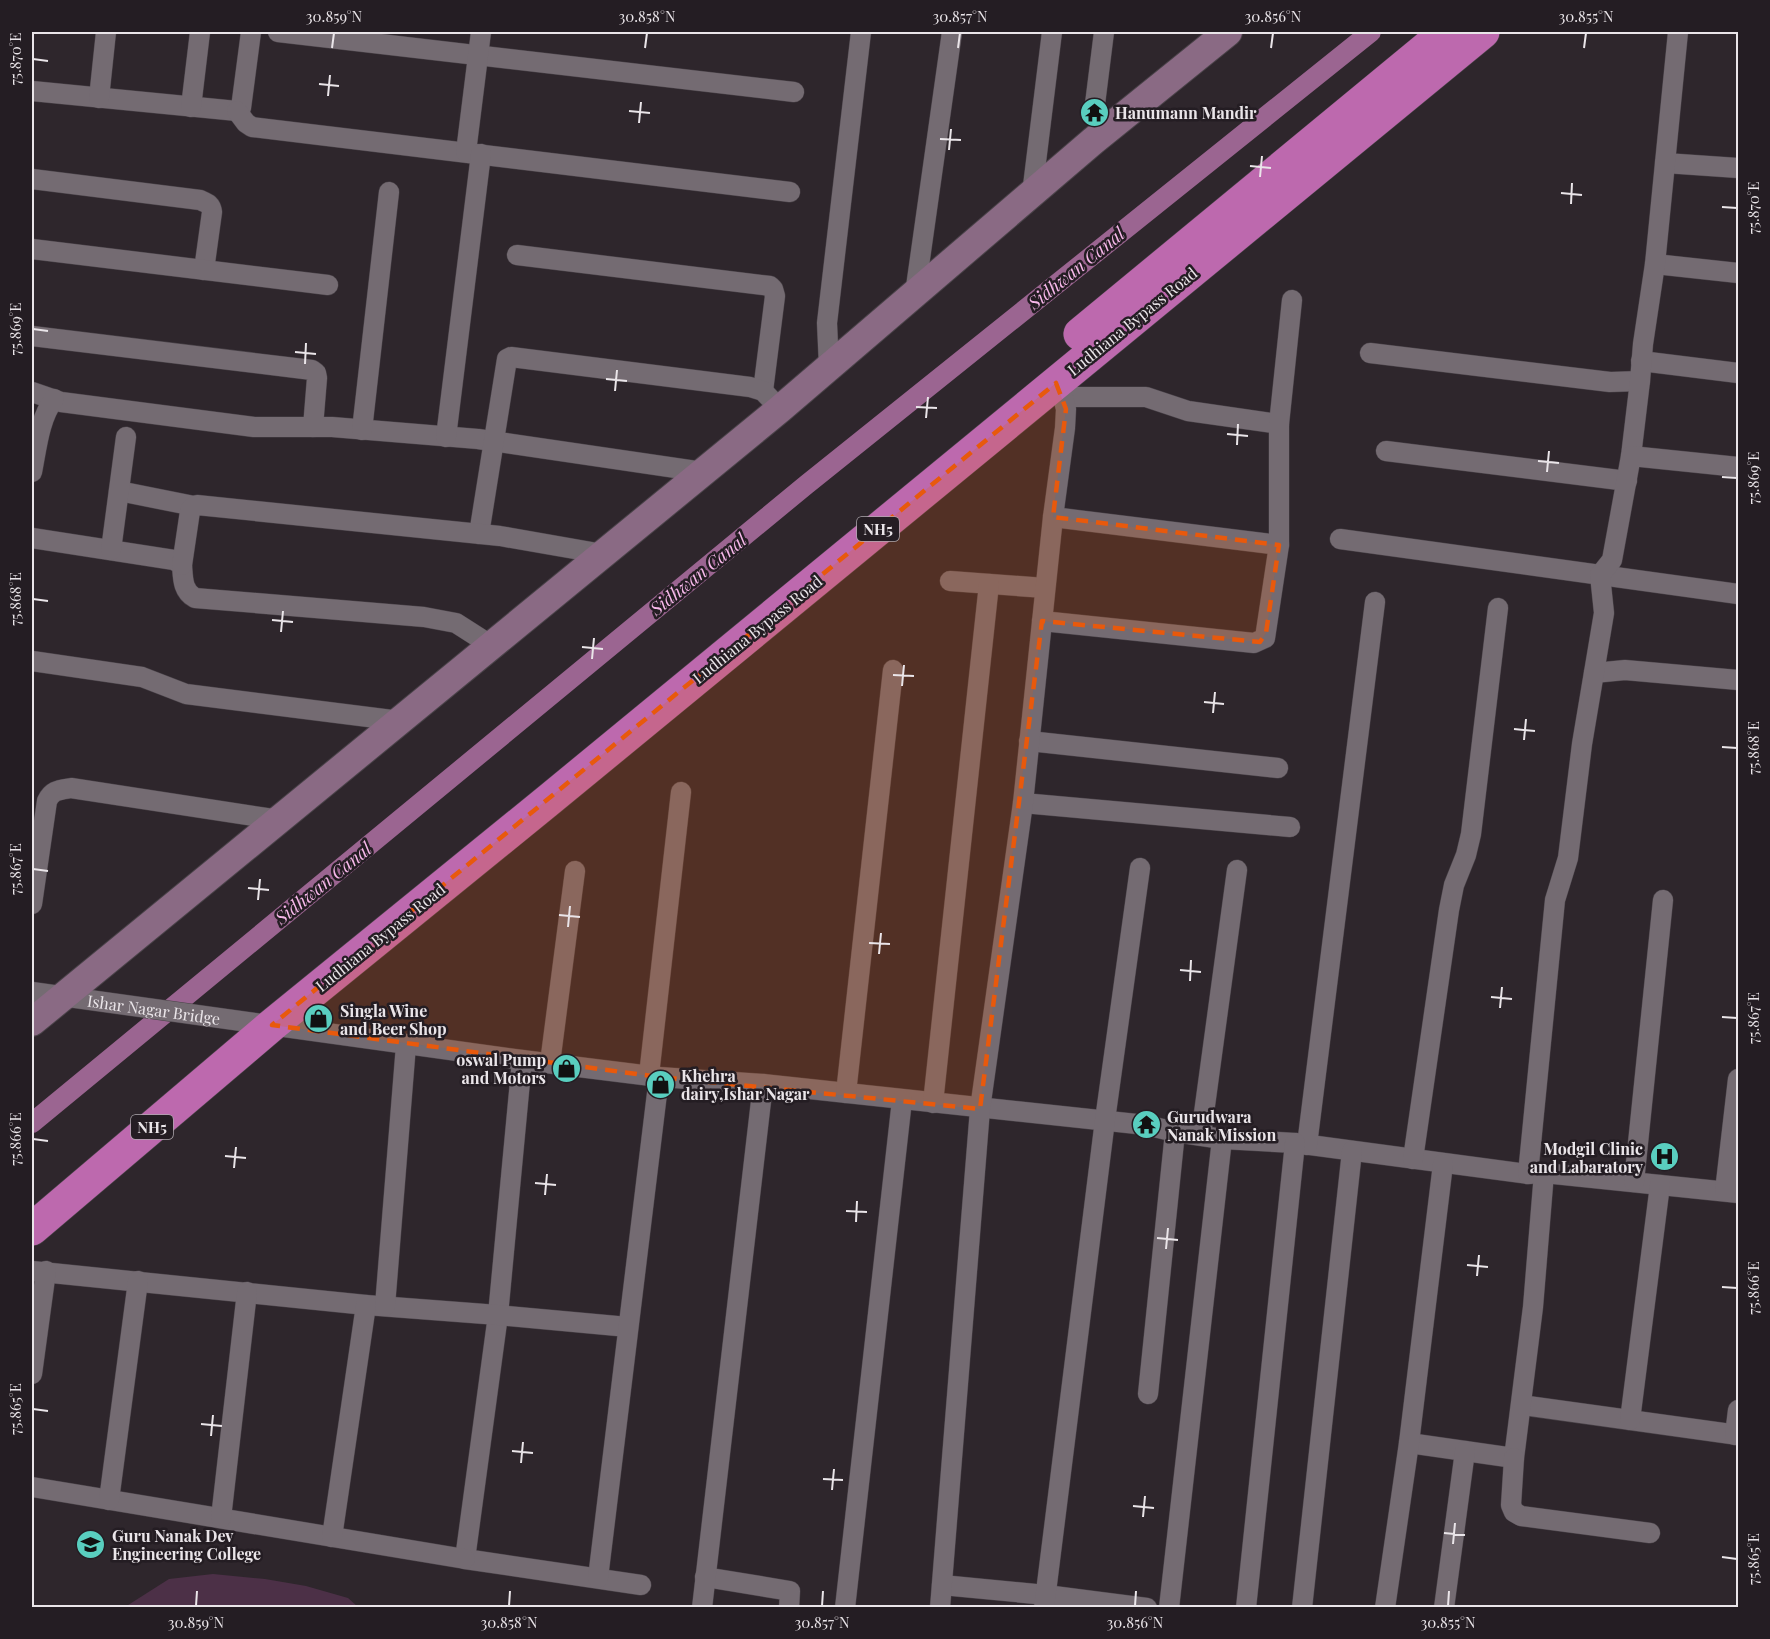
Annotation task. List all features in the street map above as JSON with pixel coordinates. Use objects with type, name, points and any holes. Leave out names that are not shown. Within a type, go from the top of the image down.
[{"type":"highway","name":"Ludhiana Bypass Road","points":[[32,1200],[1446,32]]},
{"type":"highway","name":"Ludhiana Bypass Road","points":[[32,1228],[247,1021],[541,807],[1060,390],[1483,32]]},
{"type":"street","points":[[99,98],[106,32]]},
{"type":"street","points":[[191,107],[200,32]]},
{"type":"street","points":[[237,111],[241,108],[251,32]]},
{"type":"street","points":[[278,32],[794,92]]},
{"type":"street","points":[[446,437],[473,153],[481,32]]},
{"type":"street","points":[[829,367],[827,323],[861,32]]},
{"type":"street","points":[[915,294],[952,32]]},
{"type":"street","points":[[1032,194],[1052,32]]},
{"type":"street","points":[[1094,112],[1104,32]]},
{"type":"street","points":[[32,1022],[73,999],[280,820],[703,472],[772,400],[829,367],[1093,141],[1228,32]]},
{"type":"street","points":[[1650,1533],[1521,1516],[1514,1512],[1511,1505],[1514,1458],[1533,1307],[1536,1174],[1555,900],[1568,858],[1582,744],[1604,613],[1600,575],[1611,560],[1631,456],[1655,264],[1678,32]]},
{"type":"street","points":[[32,91],[237,111],[252,127],[790,192]]},
{"type":"street","points":[[1665,163],[1738,168]]},
{"type":"street","points":[[32,179],[200,200],[208,203],[212,212],[204,270]]},
{"type":"street","points":[[362,430],[388,192]]},
{"type":"street","points":[[32,249],[328,285]]},
{"type":"street","points":[[517,255],[770,286],[774,289],[775,296],[772,400]]},
{"type":"street","points":[[1655,264],[1738,273]]},
{"type":"street","points":[[1042,621],[1254,644],[1265,638],[1279,545],[1279,424],[1292,300]]},
{"type":"street","points":[[32,336],[312,370],[316,373],[317,378],[313,427]]},
{"type":"street","points":[[1370,353],[1610,382],[1641,371],[1738,373]]},
{"type":"street","points":[[479,534],[507,359],[511,357],[750,387],[772,400]]},
{"type":"street","points":[[940,1608],[980,1108],[1023,803],[1045,588],[1065,428],[1066,409],[1060,390],[1146,397],[1188,411],[1279,424]]},
{"type":"street","points":[[32,392],[61,402],[254,427],[313,427],[446,437],[703,472]]},
{"type":"street","points":[[32,472],[40,429],[46,410],[54,399]]},
{"type":"street","points":[[111,550],[126,437]]},
{"type":"street","points":[[1386,451],[1627,481]]},
{"type":"street","points":[[1631,456],[1738,467]]},
{"type":"street","points":[[119,491],[194,506],[479,534],[603,554]]},
{"type":"street","points":[[194,506],[190,512],[182,564],[187,592],[195,598],[424,617],[456,623],[492,646]]},
{"type":"street","points":[[1053,517],[1279,545]]},
{"type":"street","points":[[32,538],[174,560],[182,564]]},
{"type":"street","points":[[1340,539],[1738,594]]},
{"type":"street","points":[[950,581],[1045,588]]},
{"type":"street","points":[[933,1103],[989,584]]},
{"type":"street","points":[[1246,1608],[1301,1144],[1375,602]]},
{"type":"street","points":[[1413,1159],[1449,910],[1454,885],[1466,855],[1471,834],[1498,608]]},
{"type":"street","points":[[32,661],[142,677],[178,692],[193,695],[400,721]]},
{"type":"street","points":[[846,1093],[894,670]]},
{"type":"street","points":[[1594,673],[1625,670],[1738,680]]},
{"type":"street","points":[[1029,741],[1278,768]]},
{"type":"street","points":[[32,903],[47,801],[50,794],[57,790],[70,788],[280,820]]},
{"type":"street","points":[[598,1578],[628,1327],[681,792]]},
{"type":"street","points":[[1023,803],[1290,827]]},
{"type":"street","points":[[1045,1601],[1105,1120],[1140,868]]},
{"type":"street","points":[[1201,1135],[1237,870]]},
{"type":"street","points":[[550,1063],[574,871]]},
{"type":"street","points":[[1634,1182],[1663,900]]},
{"type":"street","name":"Ishar Nagar Bridge","points":[[32,993],[247,1021],[406,1045],[654,1076],[763,1084],[1105,1120],[1222,1139],[1301,1144],[1443,1164],[1732,1192]]},
{"type":"street","points":[[332,1537],[375,1306],[406,1045]]},
{"type":"street","points":[[465,1559],[498,1315],[522,1060]]},
{"type":"street","points":[[1732,1192],[1738,1079]]},
{"type":"street","points":[[702,1608],[763,1084]]},
{"type":"street","points":[[845,1608],[902,1100]]},
{"type":"street","points":[[1148,1394],[1175,1132]]},
{"type":"street","points":[[1169,1608],[1222,1139]]},
{"type":"street","points":[[1302,1608],[1352,1151]]},
{"type":"street","points":[[1385,1608],[1409,1443],[1443,1164]]},
{"type":"street","points":[[1630,1420],[1660,1185]]},
{"type":"street","points":[[32,1374],[39,1271],[375,1306],[628,1327]]},
{"type":"street","points":[[109,1500],[138,1281]]},
{"type":"street","points":[[221,1518],[248,1292]]},
{"type":"street","points":[[1522,1405],[1737,1435],[1738,1410]]},
{"type":"street","points":[[1409,1443],[1514,1458]]},
{"type":"street","points":[[1444,1608],[1465,1451]]},
{"type":"street","points":[[32,1487],[465,1559],[641,1585]]},
{"type":"street","points":[[705,1577],[790,1591],[789,1608]]},
{"type":"street","points":[[942,1585],[1045,1601],[1147,1608]]},
{"type":"highlighted area","points":[[1056,383],[1066,409],[1053,517],[1279,545],[1266,633],[1260,642],[1042,621],[980,1109],[659,1077],[272,1025]]},
{"type":"shaded area","points":[[213,1574],[306,1586],[348,1598],[358,1607],[125,1607],[169,1579]]},
{"type":"waterway","name":"Sidhwan Canal","points":[[32,1123],[806,485],[1371,32]]},
{"type":"place","name":"Hanumann Mandir","points":[[1094,112]]},
{"type":"place","name":"Singla Wine and Beer Shop","points":[[319,1019]]},
{"type":"place","name":"oswal Pump and Motors","points":[[567,1068]]},
{"type":"place","name":"Khehra dairy,Ishar Nagar","points":[[660,1084]]},
{"type":"place","name":"Gurudwara Nanak Mission","points":[[1146,1125]]},
{"type":"place","name":"Modgil Clinic and Labaratory","points":[[1664,1157]]},
{"type":"place","name":"Guru Nanak Dev Engineering College","points":[[91,1544]]}]
